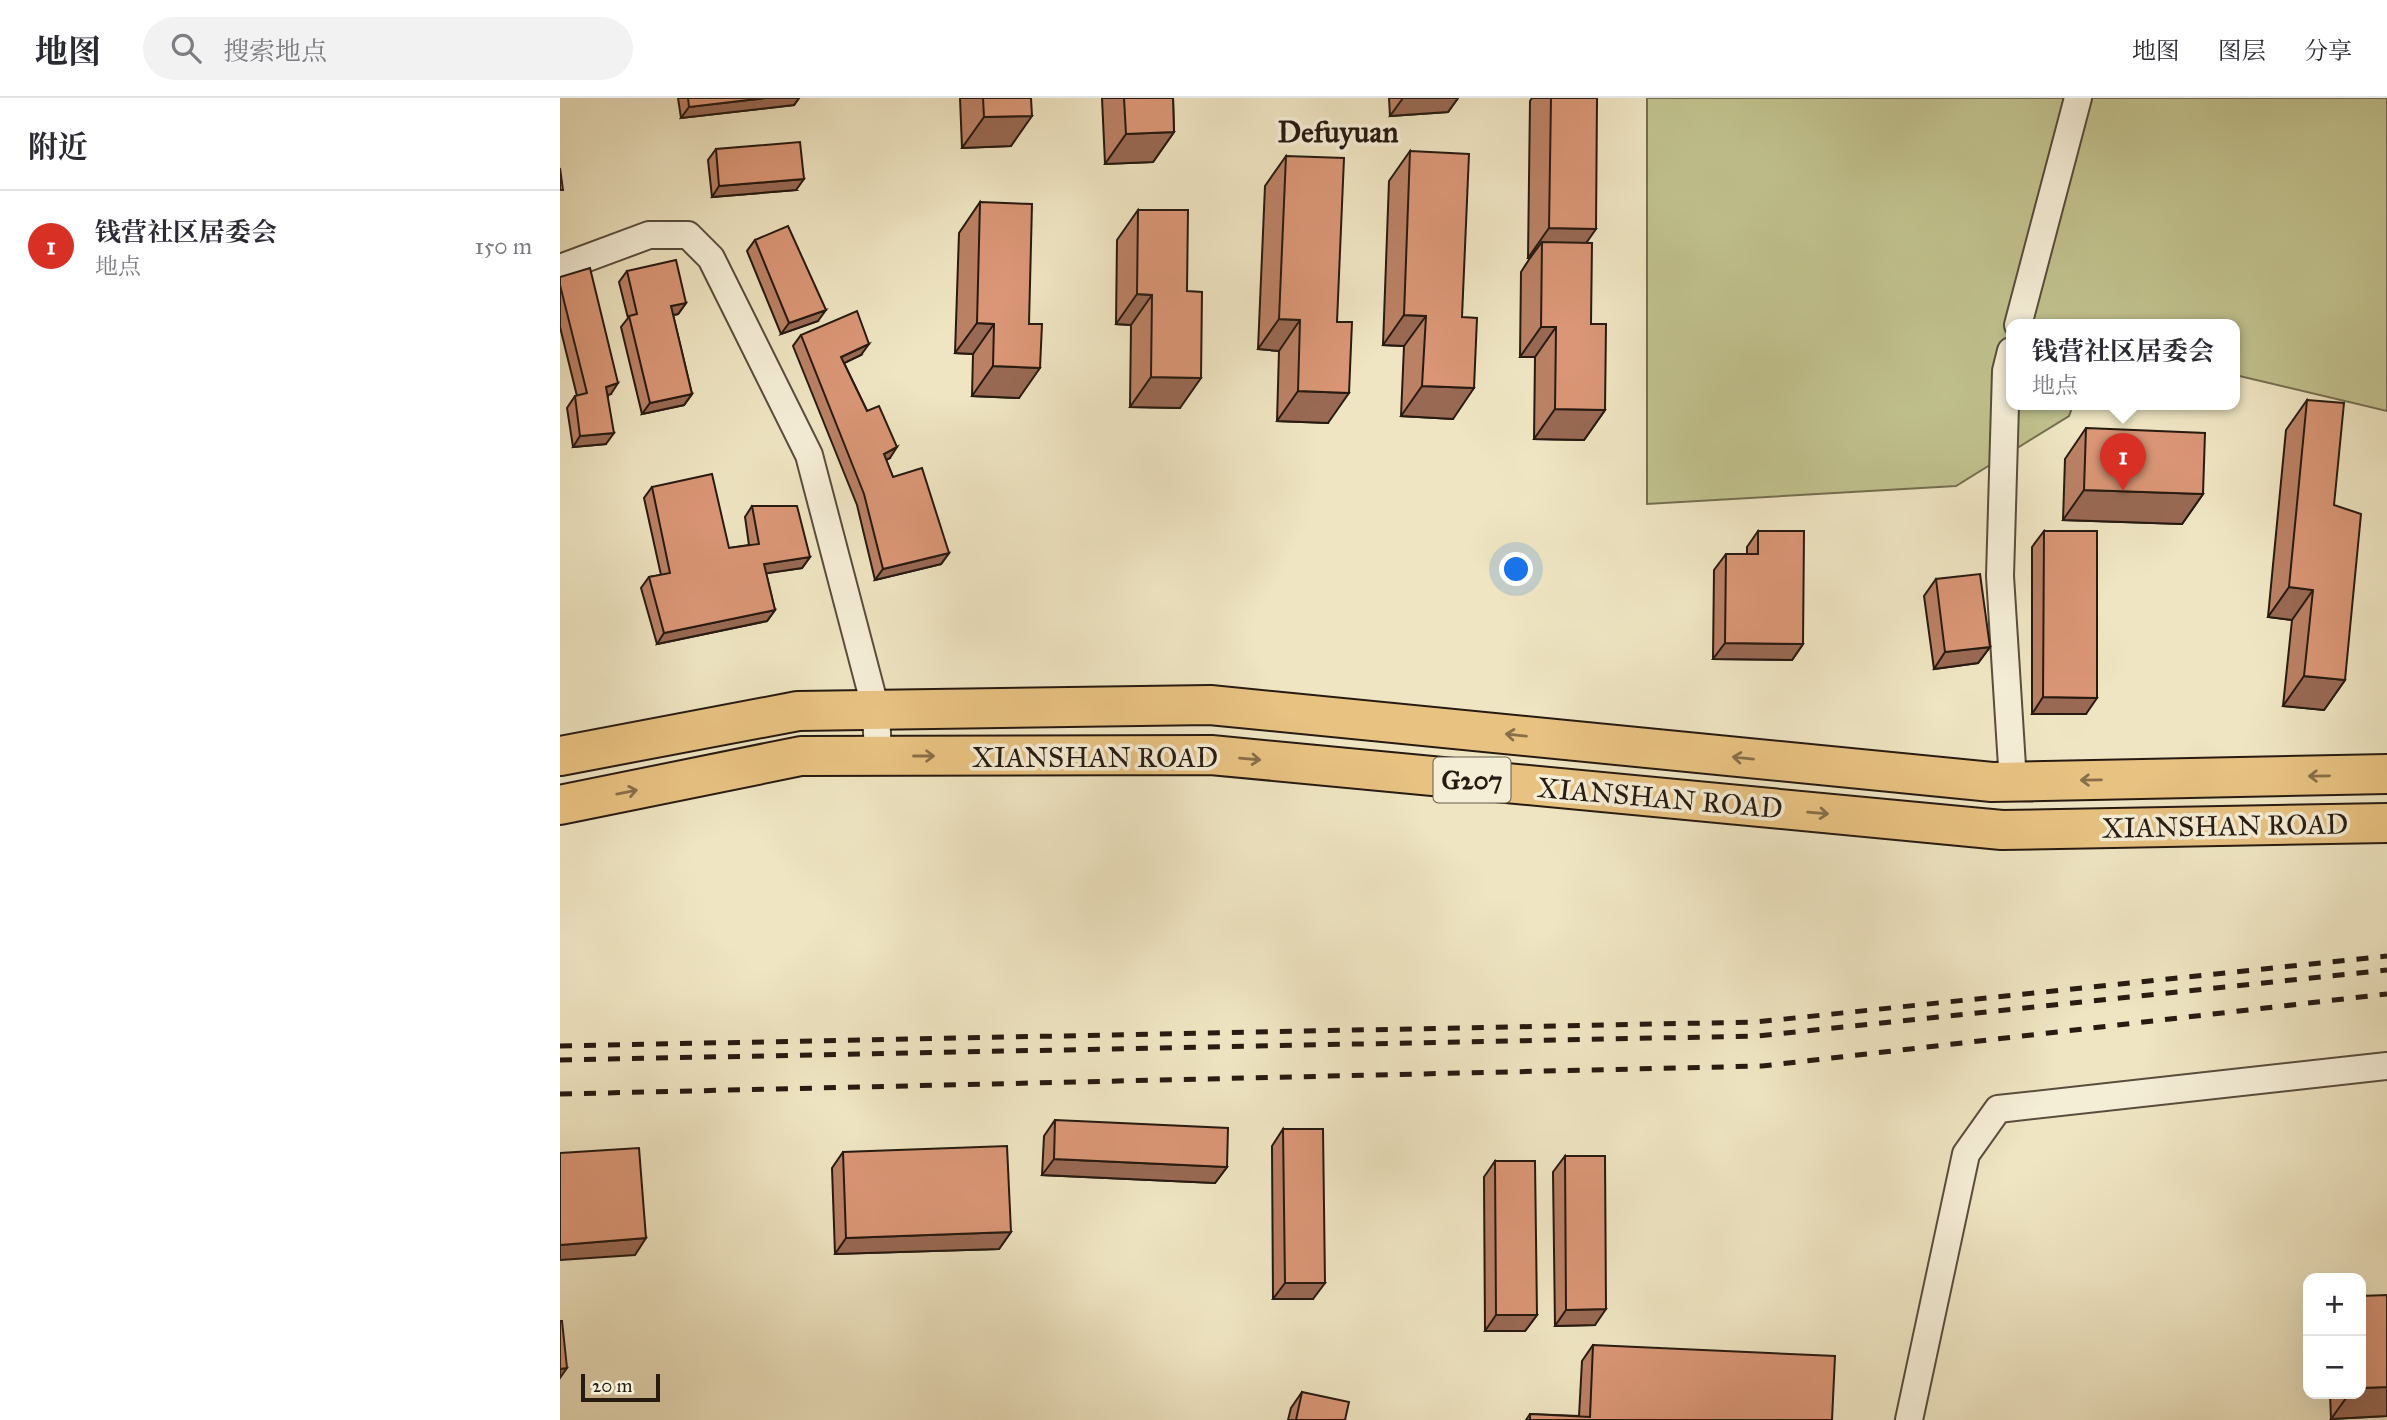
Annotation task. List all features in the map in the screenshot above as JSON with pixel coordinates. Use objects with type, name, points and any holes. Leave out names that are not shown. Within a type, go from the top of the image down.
[{"type":"highway","name":"XIANSHAN ROAD","points":[[560,756],[798,711],[1210,705],[1992,782],[2387,774]]},
{"type":"highway","name":"XIANSHAN ROAD","points":[[560,805],[801,756],[1211,755],[2002,830],[2387,823]]},
{"type":"street","points":[[2020,319],[2078,98]]},
{"type":"street","points":[[560,268],[649,235],[688,235],[711,258],[808,455],[876,710],[878,756]]},
{"type":"street","points":[[2006,371],[2000,576],[2013,782]]},
{"type":"street","points":[[1909,1420],[1966,1154],[1998,1110],[2387,1066]]},
{"type":"green space","points":[[1647,98],[2387,98],[2387,411],[2240,376],[2240,319],[2006,319],[2006,410],[2071,410],[2069,416],[1956,486],[1647,504]]},
{"type":"building","points":[[688,98],[765,98],[689,107]]},
{"type":"building","points":[[983,98],[1031,98],[1032,116],[984,117]]},
{"type":"building","points":[[1124,98],[1173,98],[1174,132],[1126,134]]},
{"type":"building","points":[[1551,98],[1597,98],[1596,229],[1549,228]]},
{"type":"building","points":[[800,142],[804,179],[719,186],[716,149]]},
{"type":"building","points":[[1410,151],[1469,154],[1462,317],[1477,318],[1474,388],[1422,386],[1426,316],[1404,315]]},
{"type":"building","points":[[1286,156],[1344,158],[1337,322],[1352,322],[1349,393],[1298,391],[1300,320],[1279,319]]},
{"type":"building","points":[[560,168],[563,190],[560,190]]},
{"type":"building","points":[[980,202],[1032,204],[1029,324],[1042,324],[1040,368],[993,366],[994,324],[977,323]]},
{"type":"building","points":[[1138,210],[1188,210],[1187,291],[1202,292],[1201,378],[1151,377],[1152,295],[1137,294]]},
{"type":"building","points":[[788,226],[826,310],[789,323],[755,240]]},
{"type":"building","points":[[1542,242],[1592,243],[1591,324],[1606,324],[1605,410],[1555,409],[1556,327],[1541,327]]},
{"type":"building","points":[[676,260],[686,303],[671,306],[692,394],[650,403],[629,316],[637,314],[627,271]]},
{"type":"building","points":[[590,268],[618,383],[606,387],[614,433],[580,436],[575,396],[587,393],[560,277]]},
{"type":"building","points":[[857,311],[869,344],[841,357],[867,411],[879,406],[897,447],[884,454],[893,477],[922,468],[949,553],[883,569],[864,494],[801,335]]},
{"type":"building","points":[[2307,400],[2344,403],[2334,505],[2361,514],[2345,680],[2304,676],[2313,590],[2289,587]]},
{"type":"building","points":[[2086,428],[2205,433],[2203,494],[2084,490]]},
{"type":"building","points":[[712,474],[729,548],[759,544],[752,506],[797,506],[810,557],[764,564],[775,610],[664,633],[649,577],[670,573],[652,487]]},
{"type":"building","points":[[1758,531],[1804,531],[1803,644],[1725,643],[1726,554],[1758,554]]},
{"type":"building","points":[[2044,531],[2097,531],[2097,698],[2043,697]]},
{"type":"building","points":[[1980,574],[1990,647],[1945,652],[1936,579]]},
{"type":"building","points":[[1055,1120],[1228,1128],[1227,1167],[1054,1159]]},
{"type":"building","points":[[1283,1129],[1323,1129],[1325,1283],[1285,1283]]},
{"type":"building","points":[[1007,1146],[1011,1232],[846,1238],[843,1152]]},
{"type":"building","points":[[639,1148],[646,1238],[560,1245],[560,1153]]},
{"type":"building","points":[[1565,1156],[1605,1156],[1606,1309],[1566,1310]]},
{"type":"building","points":[[1495,1161],[1535,1161],[1537,1315],[1496,1315]]},
{"type":"building","points":[[2387,1295],[2387,1387],[2366,1388],[2366,1296]]},
{"type":"building","points":[[560,1321],[567,1368],[560,1369]]},
{"type":"building","points":[[1593,1345],[1835,1356],[1832,1420],[1530,1420],[1530,1414],[1590,1417]]},
{"type":"building","points":[[1302,1392],[1349,1402],[1345,1420],[1296,1420]]},
{"type":"railway","points":[[560,1046],[1756,1022],[2387,956]]},
{"type":"railway","points":[[560,1060],[1757,1036],[2387,970]]},
{"type":"railway","points":[[560,1094],[1762,1066],[2387,994]]},
{"type":"place","name":"钱营社区居委会","points":[[2123,491]]},
{"type":"district","name":"Defuyuan","points":[[1338,132]]}]
